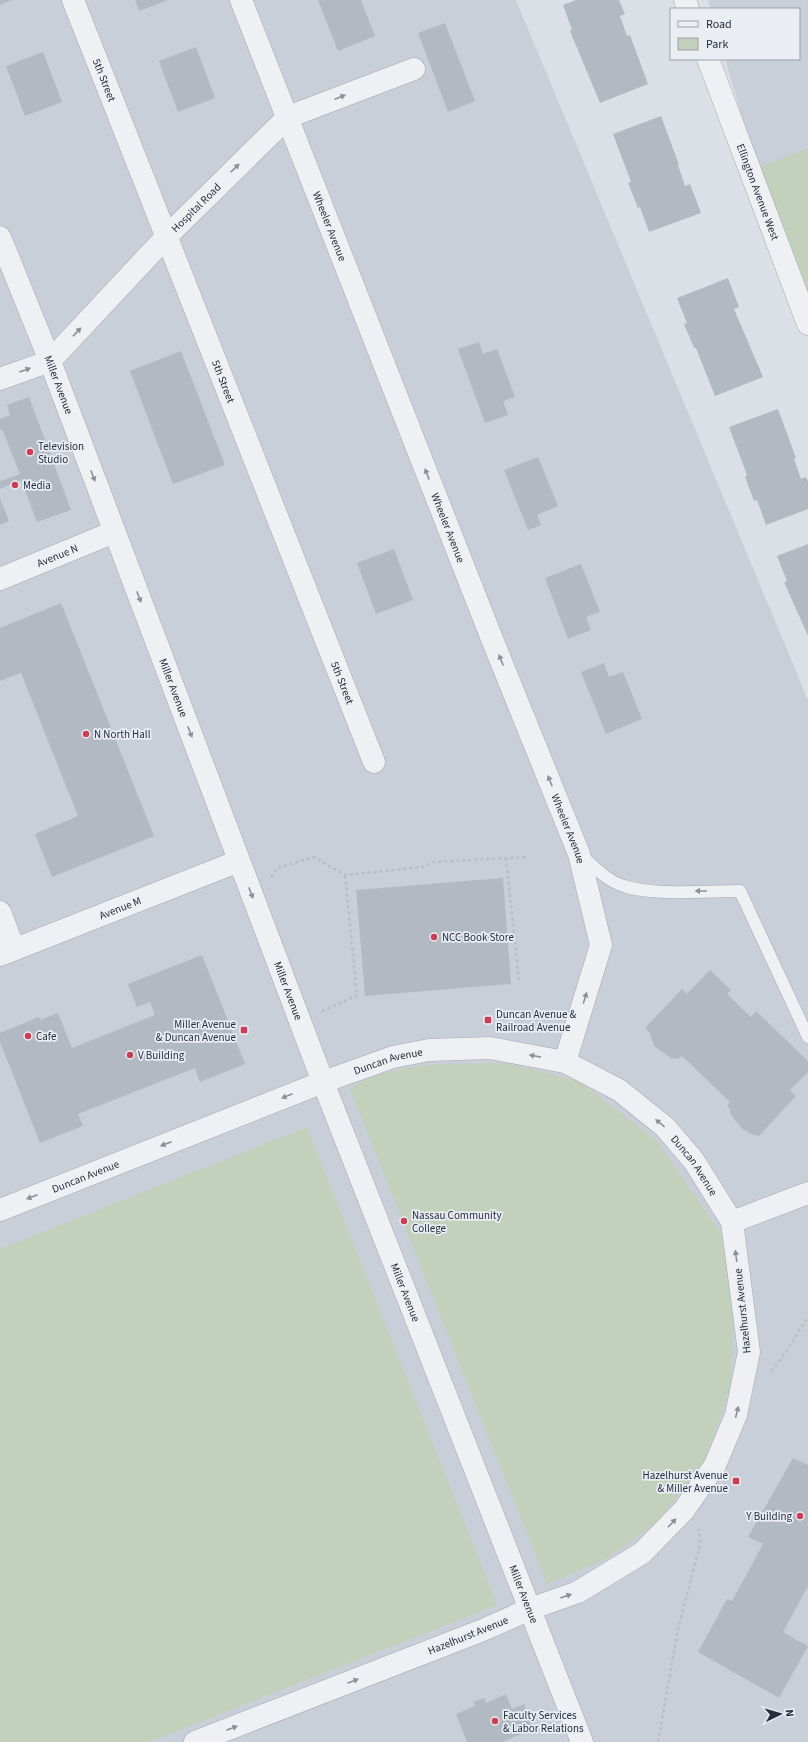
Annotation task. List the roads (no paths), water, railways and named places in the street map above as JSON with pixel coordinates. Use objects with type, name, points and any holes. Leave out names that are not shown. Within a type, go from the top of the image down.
[{"type":"street","name":"5th Street","points":[[74,0],[374,762]]},
{"type":"street","name":"Wheeler Avenue","points":[[241,0],[494,644],[579,854],[601,946],[565,1062]]},
{"type":"street","name":"Ellington Avenue West","points":[[708,60],[808,324]]},
{"type":"street","name":"Hospital Road","points":[[0,379],[50,361],[166,236],[288,117],[414,69]]},
{"type":"street","name":"Miller Avenue","points":[[0,237],[50,361],[323,1082],[582,1742]]},
{"type":"street","name":"Avenue N","points":[[0,579],[114,532]]},
{"type":"street","name":"Avenue M","points":[[7,952],[239,861]]},
{"type":"street","points":[[0,912],[7,952]]},
{"type":"street","name":"Duncan Avenue","points":[[0,1210],[323,1082],[393,1057],[429,1050],[490,1048],[565,1062],[619,1090],[665,1127],[694,1161],[732,1222]]},
{"type":"street","points":[[732,1222],[808,1193]]},
{"type":"street","name":"Hazelhurst Avenue","points":[[196,1742],[483,1630],[530,1609],[578,1592],[642,1553],[684,1510],[715,1464],[736,1415],[749,1352],[732,1222]]},
{"type":"lane","points":[[579,854],[605,877],[623,886],[665,891],[740,891],[808,1037]]},
{"type":"place","name":"Television Studio","points":[[30,452]]},
{"type":"place","name":"Media","points":[[15,485]]},
{"type":"place","name":"N North Hall","points":[[86,734]]},
{"type":"place","name":"NCC Book Store","points":[[434,937]]},
{"type":"place","name":"Duncan Avenue & Railroad Avenue","points":[[488,1020]]},
{"type":"place","name":"Miller Avenue & Duncan Avenue","points":[[244,1030]]},
{"type":"place","name":"Cafe","points":[[28,1036]]},
{"type":"place","name":"V Building","points":[[130,1055]]},
{"type":"place","name":"Nassau Community College","points":[[404,1221]]},
{"type":"place","name":"Hazelhurst Avenue & Miller Avenue","points":[[736,1481]]},
{"type":"place","name":"Y Building","points":[[800,1516]]},
{"type":"place","name":"Faculty Services & Labor Relations","points":[[495,1721]]}]
